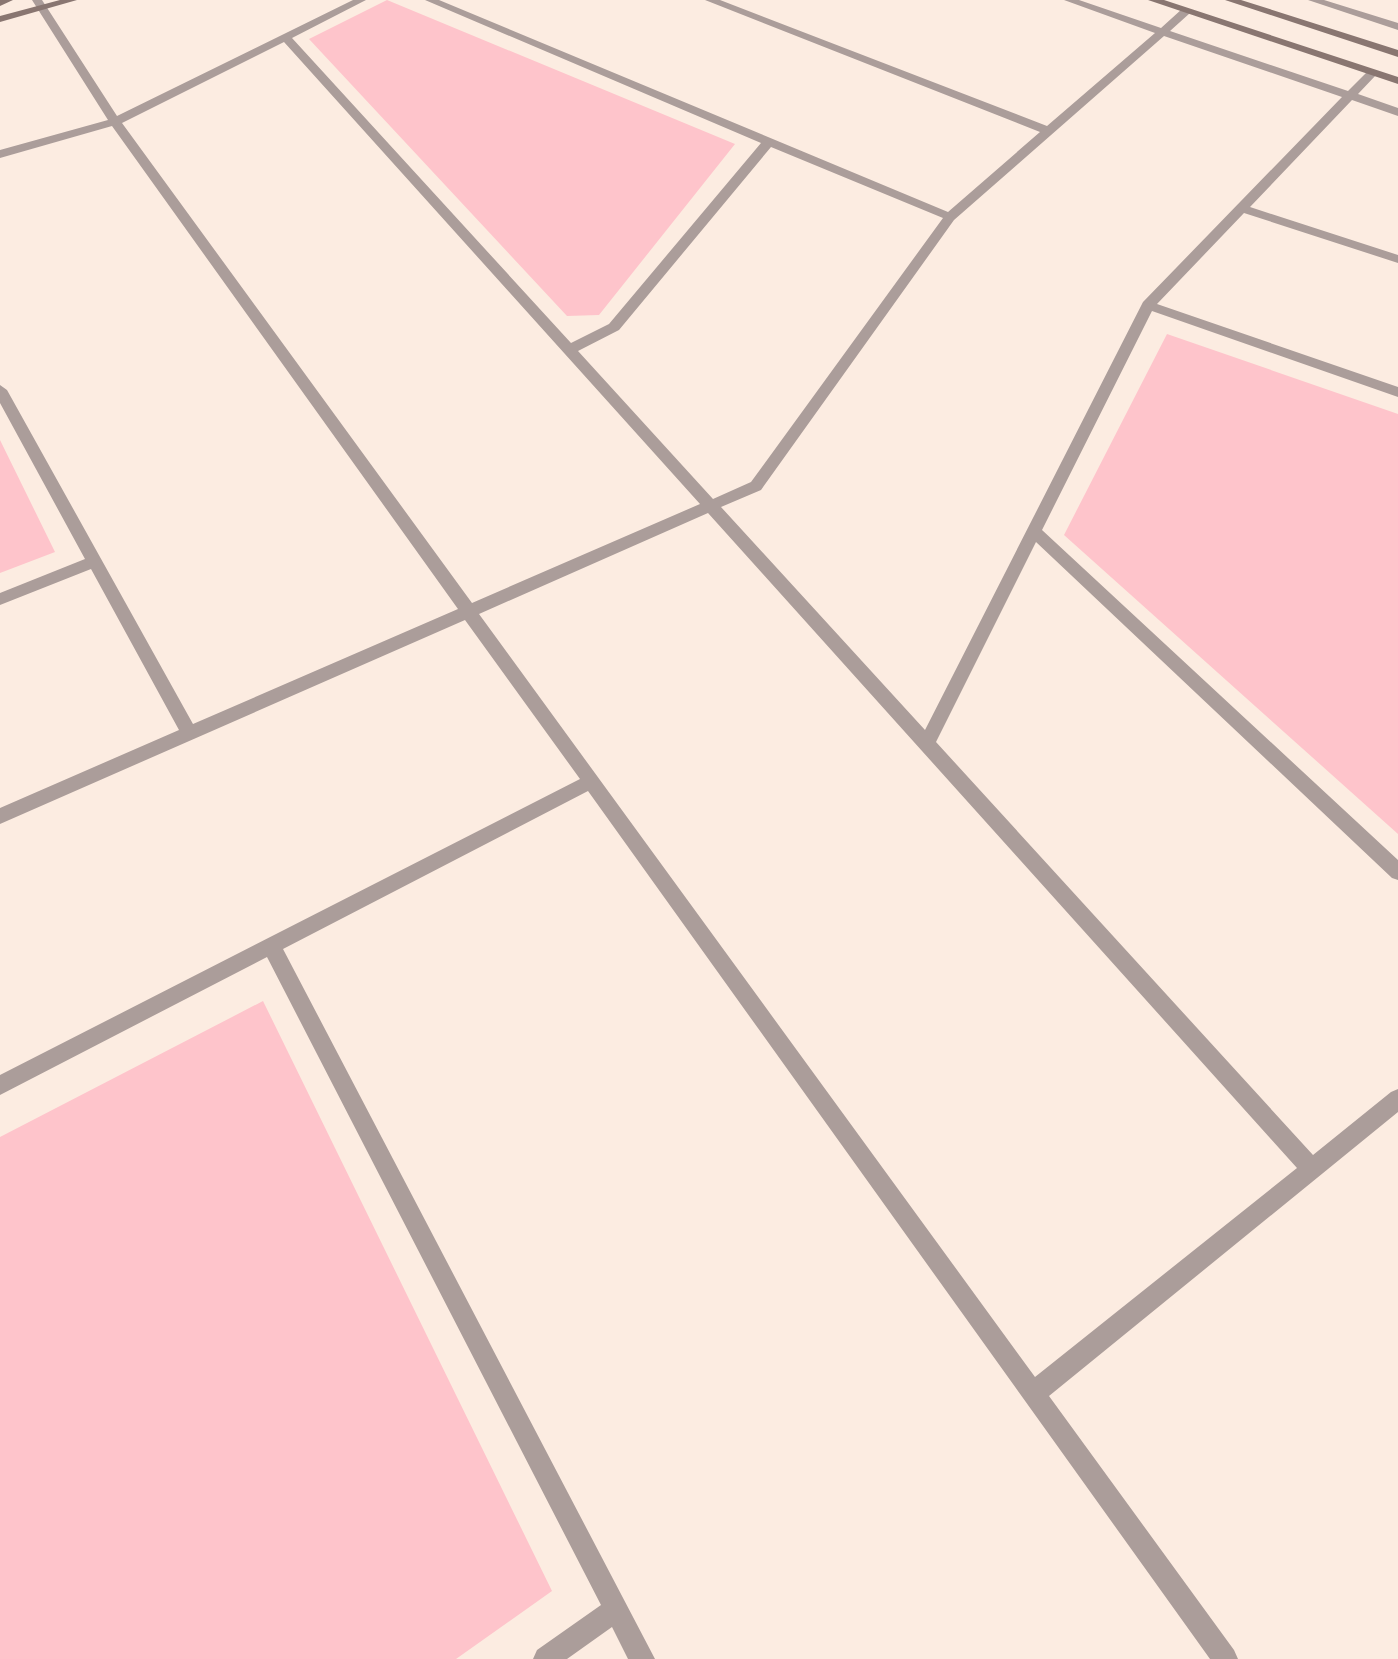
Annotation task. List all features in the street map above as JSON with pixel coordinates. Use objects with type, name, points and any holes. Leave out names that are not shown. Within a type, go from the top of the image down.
[{"type":"street","points":[[0,3],[8,0]]},
{"type":"street","points":[[0,19],[40,4],[72,0]]},
{"type":"street","points":[[0,154],[116,122],[361,0]]},
{"type":"street","points":[[430,0],[950,216]]},
{"type":"street","points":[[710,0],[1049,131]]},
{"type":"street","points":[[1069,0],[1398,112]]},
{"type":"street","points":[[1153,0],[1398,81]]},
{"type":"street","points":[[1230,0],[1398,54]]},
{"type":"street","points":[[1313,0],[1398,27]]},
{"type":"street","points":[[40,4],[116,122],[1225,1659]]},
{"type":"street","points":[[0,816],[756,486],[950,216],[1186,11]]},
{"type":"street","points":[[286,38],[1312,1169]]},
{"type":"street","points":[[926,744],[1148,305],[1372,73]]},
{"type":"street","points":[[568,350],[614,327],[769,141]]},
{"type":"street","points":[[1240,208],[1398,259]]},
{"type":"street","points":[[1148,305],[1398,392]]},
{"type":"street","points":[[0,390],[189,732]]},
{"type":"street","points":[[1034,531],[1398,872]]},
{"type":"street","points":[[0,599],[95,561]]},
{"type":"street","points":[[0,1085],[592,781]]},
{"type":"street","points":[[271,946],[642,1659]]},
{"type":"street","points":[[1034,1393],[1398,1099]]},
{"type":"street","points":[[546,1659],[616,1609]]},
{"type":"shaded area","points":[[387,0],[735,144],[599,315],[567,316],[309,39]]},
{"type":"shaded area","points":[[1167,334],[1398,414],[1398,834],[1064,535]]},
{"type":"shaded area","points":[[0,440],[55,552],[0,573]]},
{"type":"shaded area","points":[[263,1001],[552,1591],[456,1659],[0,1659],[0,1137]]}]
